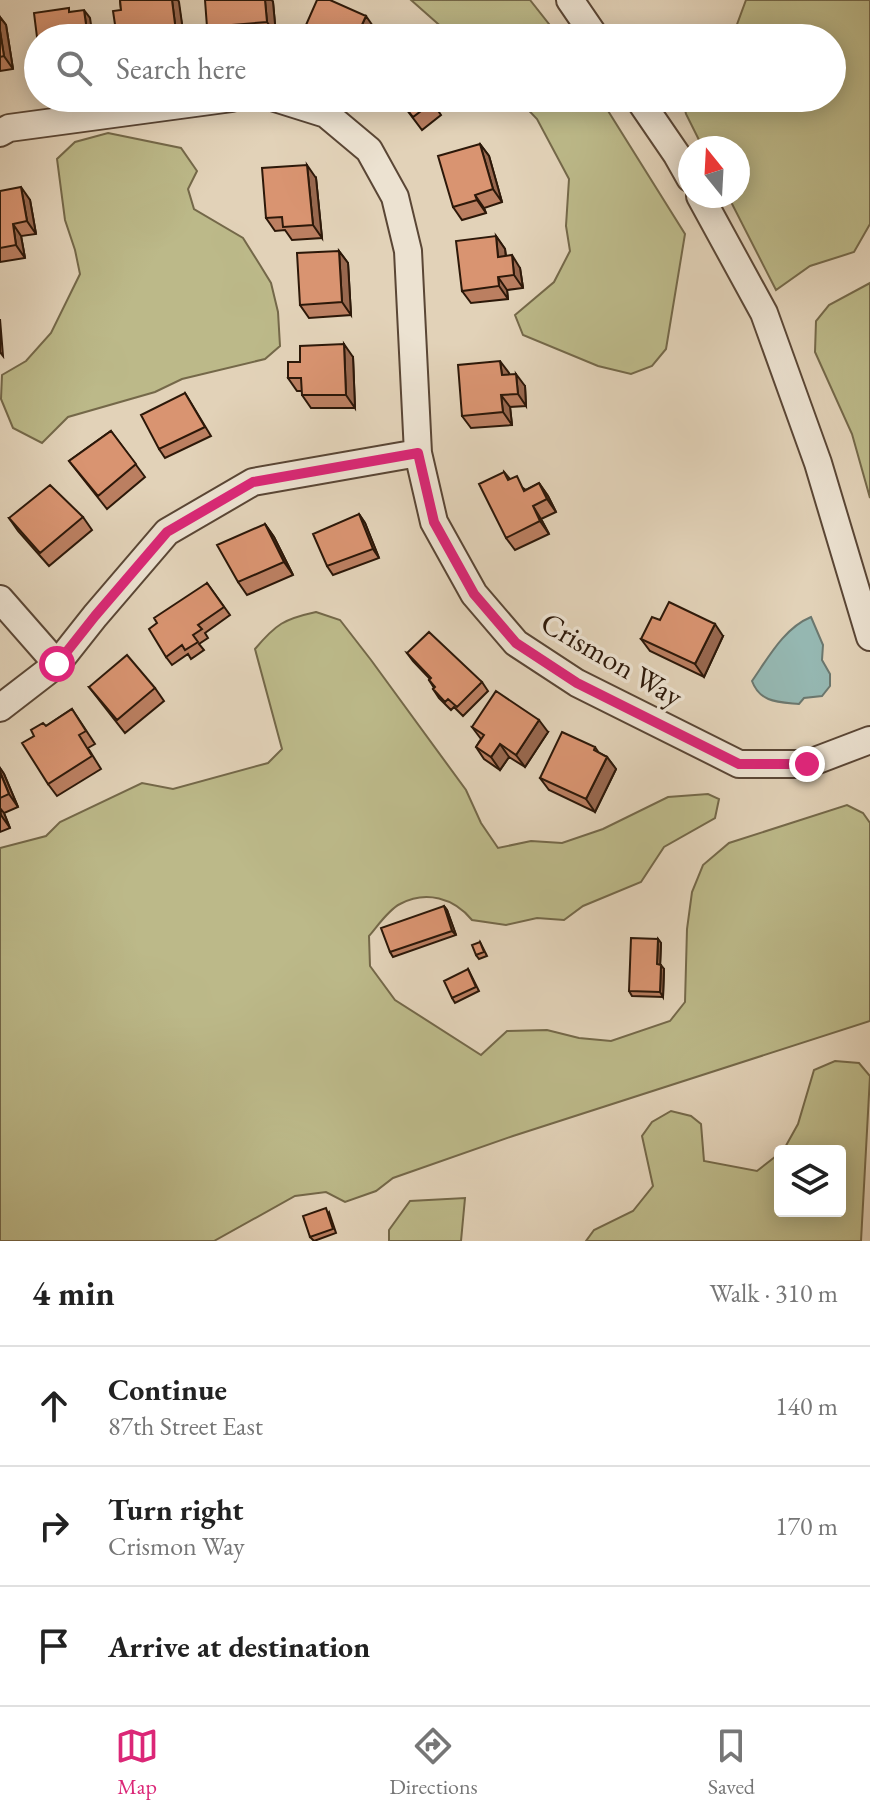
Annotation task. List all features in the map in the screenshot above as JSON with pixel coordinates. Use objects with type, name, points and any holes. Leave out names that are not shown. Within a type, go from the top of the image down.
[{"type":"street","points":[[570,0],[586,24]]},
{"type":"street","points":[[0,133],[9,128],[128,112]]},
{"type":"street","name":"Crismon Way","points":[[320,112],[369,150],[395,197],[408,251],[418,453],[434,522],[474,594],[516,643],[577,683],[739,764],[807,764],[870,740]]},
{"type":"street","points":[[647,112],[678,160]]},
{"type":"street","points":[[707,208],[764,313],[818,463],[870,637]]},
{"type":"street","points":[[0,708],[57,664],[167,532],[253,482],[418,453]]},
{"type":"street","points":[[0,599],[57,664]]},
{"type":"shaded area","points":[[411,0],[530,0],[549,24],[438,24]]},
{"type":"shaded area","points":[[746,0],[870,0],[870,224],[854,252],[810,266],[776,290],[734,208],[750,208],[750,136],[697,136],[686,112],[846,112],[846,24],[737,24]]},
{"type":"shaded area","points":[[530,112],[609,112],[685,234],[666,349],[652,366],[631,374],[598,366],[523,335],[515,315],[554,282],[570,251],[566,226],[569,179]]},
{"type":"shaded area","points":[[108,133],[181,148],[197,171],[188,189],[194,209],[243,238],[271,283],[278,312],[280,346],[265,359],[182,379],[155,392],[68,417],[42,443],[13,428],[1,399],[2,375],[26,361],[51,333],[80,274],[65,220],[57,159],[75,142]]},
{"type":"shaded area","points":[[870,283],[870,498],[852,434],[815,352],[816,321],[829,305]]},
{"type":"shaded area","points":[[316,612],[340,620],[371,660],[466,790],[481,823],[498,848],[531,841],[562,843],[603,829],[668,797],[708,794],[719,799],[715,818],[664,847],[641,882],[583,906],[564,920],[537,918],[506,925],[472,920],[457,906],[429,897],[410,900],[396,907],[369,936],[370,966],[395,1000],[481,1055],[507,1031],[547,1030],[579,1038],[611,1041],[670,1021],[685,1002],[687,929],[692,892],[703,865],[729,843],[847,805],[863,813],[870,823],[870,1021],[513,1136],[393,1178],[376,1191],[345,1202],[326,1192],[295,1196],[214,1241],[0,1241],[0,848],[46,836],[60,822],[142,783],[173,789],[268,763],[282,749],[255,649],[281,624]]},
{"type":"shaded area","points":[[835,1061],[859,1063],[870,1076],[861,1241],[586,1241],[594,1230],[633,1211],[653,1186],[642,1136],[652,1122],[671,1111],[691,1116],[701,1124],[704,1161],[757,1171],[774,1158],[774,1217],[846,1217],[846,1145],[786,1145],[798,1124],[814,1070]]},
{"type":"shaded area","points":[[465,1198],[461,1241],[389,1241],[389,1230],[410,1201]]},
{"type":"water","points":[[811,617],[823,645],[822,660],[830,674],[830,686],[822,696],[804,698],[799,704],[777,702],[760,694],[752,681],[785,636]]},
{"type":"building","points":[[120,0],[172,0],[175,24],[115,24],[113,11],[121,10]]},
{"type":"building","points":[[205,0],[265,0],[267,22],[207,24]]},
{"type":"building","points":[[317,0],[330,0],[366,16],[362,24],[306,24]]},
{"type":"building","points":[[69,8],[69,12],[84,10],[86,24],[35,24],[34,13]]},
{"type":"building","points":[[0,31],[4,56],[0,57]]},
{"type":"building","points":[[480,144],[493,189],[475,195],[477,200],[453,207],[438,156]]},
{"type":"building","points":[[307,165],[313,225],[283,227],[282,217],[266,218],[262,168]]},
{"type":"building","points":[[21,187],[27,221],[13,224],[16,245],[0,248],[0,191]]},
{"type":"building","points":[[496,236],[498,257],[512,255],[514,275],[498,277],[499,286],[462,291],[456,241]]},
{"type":"building","points":[[339,251],[342,302],[300,305],[297,253]]},
{"type":"building","points":[[344,344],[346,395],[302,395],[301,378],[288,378],[288,362],[300,362],[300,346]]},
{"type":"building","points":[[500,361],[502,375],[516,374],[518,394],[501,395],[503,412],[462,416],[458,365]]},
{"type":"building","points":[[185,393],[205,427],[159,449],[141,415]]},
{"type":"building","points":[[111,431],[136,464],[98,496],[69,461]]},
{"type":"building","points":[[504,472],[508,480],[517,476],[524,491],[539,483],[547,499],[533,506],[540,521],[506,538],[479,484]]},
{"type":"building","points":[[50,485],[83,517],[40,553],[9,518]]},
{"type":"building","points":[[359,514],[373,549],[327,566],[313,534]]},
{"type":"building","points":[[265,524],[284,562],[238,582],[217,545]]},
{"type":"building","points":[[207,583],[224,607],[198,625],[202,629],[193,635],[198,642],[185,650],[182,645],[166,657],[149,629],[157,623],[154,618]]},
{"type":"building","points":[[669,602],[715,624],[695,664],[641,639],[652,617],[660,620]]},
{"type":"building","points":[[429,632],[482,682],[457,707],[448,699],[445,702],[433,689],[431,678],[407,653]]},
{"type":"building","points":[[127,655],[155,688],[117,720],[89,687]]},
{"type":"building","points":[[496,691],[539,720],[516,755],[500,744],[491,757],[476,747],[484,735],[472,727]]},
{"type":"building","points":[[72,709],[86,731],[79,735],[92,756],[48,784],[22,743],[34,736],[31,730],[43,723],[46,726]]},
{"type":"building","points":[[562,732],[595,747],[594,750],[607,757],[586,799],[540,778]]},
{"type":"building","points":[[0,772],[9,794],[0,798]]},
{"type":"building","points":[[444,906],[452,931],[390,952],[381,928]]},
{"type":"building","points":[[631,938],[658,939],[660,992],[629,991]]},
{"type":"building","points":[[480,942],[484,952],[476,955],[472,945]]},
{"type":"building","points":[[468,969],[476,987],[452,998],[444,981]]},
{"type":"building","points":[[326,1208],[333,1229],[310,1237],[303,1216]]},
{"type":"route","points":[[57,664],[167,532],[253,482],[418,453],[434,522],[474,594],[516,643],[577,683],[739,764],[807,764]]}]
